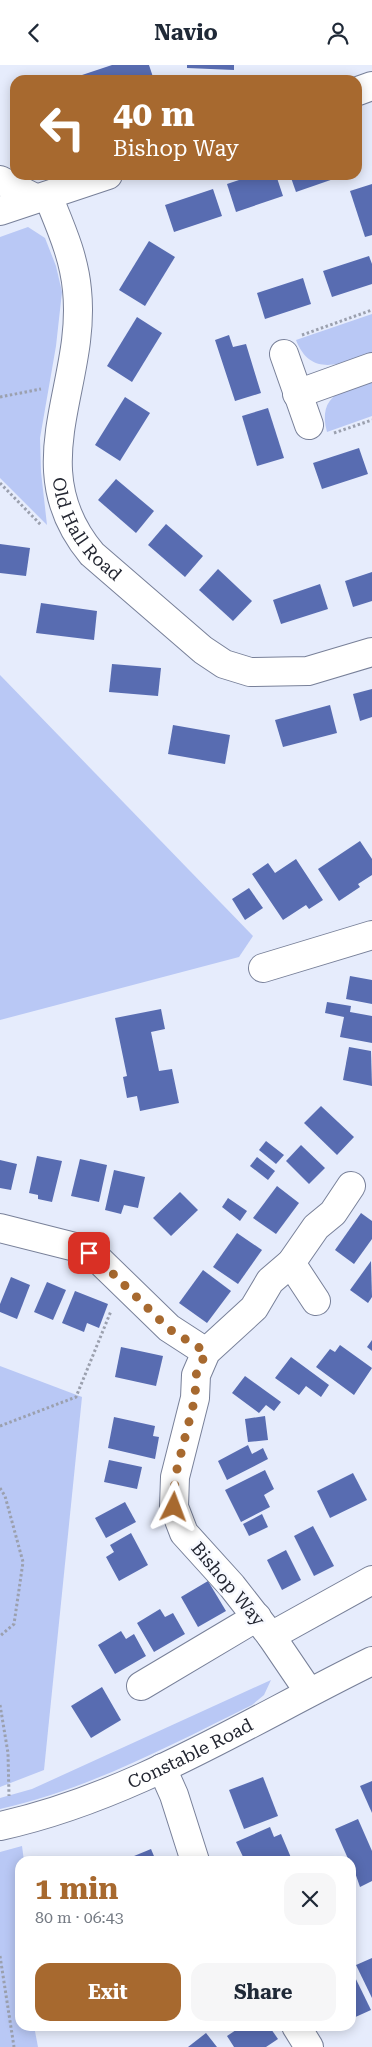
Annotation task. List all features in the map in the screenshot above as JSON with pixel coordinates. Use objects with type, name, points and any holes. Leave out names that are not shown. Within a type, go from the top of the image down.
[{"type":"street","points":[[0,180],[42,197]]},
{"type":"street","points":[[0,211],[93,180]]},
{"type":"street","name":"Old Hall Road","points":[[42,197],[71,254],[77,291],[76,330],[56,467],[60,496],[79,539],[92,554],[203,650],[224,664],[250,672],[308,671],[372,652]]},
{"type":"street","points":[[284,354],[309,425]]},
{"type":"street","points":[[298,394],[372,367]]},
{"type":"street","points":[[263,968],[337,944],[372,935]]},
{"type":"street","name":"Bishop Way","points":[[309,1692],[264,1626],[232,1586],[184,1533],[174,1507],[175,1477],[194,1406],[196,1375],[206,1352],[254,1308],[270,1281],[291,1263],[316,1227],[333,1213],[352,1187]]},
{"type":"street","points":[[0,1227],[79,1248],[98,1259],[169,1329],[206,1352]]},
{"type":"street","points":[[291,1263],[316,1301]]},
{"type":"street","points":[[141,1686],[264,1626],[372,1580]]},
{"type":"street","name":"Constable Road","points":[[5,1825],[39,1817],[91,1799],[162,1768],[372,1661]]},
{"type":"street","points":[[162,1768],[174,1795],[193,1856]]},
{"type":"street","points":[[299,2031],[309,2047]]},
{"type":"path","points":[[284,354],[295,338],[372,310]]},
{"type":"path","points":[[0,397],[68,383]]},
{"type":"path","points":[[309,425],[328,435],[372,420]]},
{"type":"path","points":[[0,483],[48,531],[69,519]]},
{"type":"path","points":[[0,1426],[76,1397],[123,1283]]},
{"type":"path","points":[[0,1488],[5,1496],[23,1562],[14,1624],[0,1636]]},
{"type":"path","points":[[0,1705],[8,1753],[5,1825]]},
{"type":"path","points":[[0,1957],[14,2047]]},
{"type":"shaded area","points":[[28,227],[45,238],[56,266],[62,292],[56,346],[40,438],[41,472],[47,525],[0,478],[0,237]]},
{"type":"shaded area","points":[[372,314],[372,353],[350,361],[329,365],[319,364],[310,360],[302,352],[296,340]]},
{"type":"shaded area","points":[[372,378],[372,416],[327,432],[325,419],[329,401],[343,390]]},
{"type":"shaded area","points":[[0,675],[253,936],[239,957],[0,1020]]},
{"type":"shaded area","points":[[0,1366],[82,1397],[44,1770],[0,1787]]},
{"type":"shaded area","points":[[271,1680],[264,1695],[252,1705],[129,1765],[66,1790],[0,1809],[0,1798],[32,1789]]},
{"type":"shaded area","points":[[22,1846],[23,1856],[15,1856],[15,2031],[35,2031],[38,2047],[0,2047],[0,1852]]},
{"type":"building","points":[[112,65],[149,65],[152,75],[82,75]]},
{"type":"building","points":[[187,65],[234,65],[234,70],[187,68]]},
{"type":"building","points":[[239,180],[278,180],[283,196],[236,212],[227,184]]},
{"type":"building","points":[[292,180],[331,180],[296,192]]},
{"type":"building","points":[[372,184],[372,235],[365,237],[350,191]]},
{"type":"building","points":[[213,189],[222,216],[174,232],[165,205]]},
{"type":"building","points":[[149,241],[175,257],[145,306],[119,290]]},
{"type":"building","points":[[369,256],[372,264],[372,284],[332,297],[323,271]]},
{"type":"building","points":[[303,278],[311,304],[265,319],[257,293]]},
{"type":"building","points":[[137,317],[162,333],[132,382],[107,366]]},
{"type":"building","points":[[229,335],[233,347],[246,344],[261,393],[235,401],[215,340]]},
{"type":"building","points":[[125,397],[150,413],[120,461],[95,445]]},
{"type":"building","points":[[268,408],[284,458],[257,466],[242,416]]},
{"type":"building","points":[[359,448],[368,474],[322,489],[313,463]]},
{"type":"building","points":[[116,479],[154,511],[136,533],[98,500]]},
{"type":"building","points":[[166,524],[203,556],[185,577],[148,545]]},
{"type":"building","points":[[0,544],[30,548],[26,576],[0,573]]},
{"type":"building","points":[[218,569],[252,601],[233,621],[199,590]]},
{"type":"building","points":[[372,572],[372,601],[353,607],[345,581]]},
{"type":"building","points":[[320,584],[328,609],[281,624],[273,600]]},
{"type":"building","points":[[41,603],[97,611],[94,640],[36,633]]},
{"type":"building","points":[[112,664],[161,668],[158,696],[109,692]]},
{"type":"building","points":[[372,689],[372,717],[360,721],[353,694]]},
{"type":"building","points":[[330,705],[337,733],[283,747],[275,720]]},
{"type":"building","points":[[173,725],[230,735],[225,764],[168,754]]},
{"type":"building","points":[[360,841],[372,859],[372,875],[358,884],[360,887],[339,901],[318,869]]},
{"type":"building","points":[[296,859],[323,900],[309,909],[306,905],[283,920],[252,874],[268,863],[275,873]]},
{"type":"building","points":[[249,888],[263,908],[245,920],[232,899]]},
{"type":"building","points":[[350,976],[372,980],[372,1004],[346,999]]},
{"type":"building","points":[[327,1002],[351,1006],[350,1012],[372,1016],[372,1043],[340,1037],[344,1017],[325,1013]]},
{"type":"building","points":[[161,1009],[165,1029],[151,1032],[159,1071],[172,1069],[179,1103],[140,1111],[137,1096],[127,1098],[123,1077],[127,1076],[115,1018]]},
{"type":"building","points":[[349,1047],[371,1051],[372,1086],[343,1080]]},
{"type":"building","points":[[321,1106],[354,1137],[337,1155],[304,1123]]},
{"type":"building","points":[[266,1141],[284,1155],[276,1164],[259,1150]]},
{"type":"building","points":[[301,1145],[325,1168],[309,1184],[286,1161]]},
{"type":"building","points":[[37,1156],[62,1161],[52,1202],[38,1199],[38,1195],[29,1193]]},
{"type":"building","points":[[257,1157],[275,1171],[268,1180],[250,1166]]},
{"type":"building","points":[[80,1159],[107,1165],[99,1202],[71,1196]]},
{"type":"building","points":[[0,1160],[17,1164],[11,1190],[0,1188]]},
{"type":"building","points":[[114,1170],[145,1177],[138,1208],[124,1205],[121,1214],[105,1210]]},
{"type":"building","points":[[277,1186],[299,1203],[276,1234],[253,1218]]},
{"type":"building","points":[[180,1192],[198,1210],[171,1236],[153,1218]]},
{"type":"building","points":[[228,1198],[247,1211],[240,1221],[222,1207]]},
{"type":"building","points":[[361,1213],[372,1221],[372,1239],[354,1264],[335,1250]]},
{"type":"building","points":[[237,1233],[262,1250],[238,1284],[213,1267]]},
{"type":"building","points":[[371,1261],[372,1297],[368,1303],[350,1290]]},
{"type":"building","points":[[203,1270],[231,1291],[207,1323],[179,1303]]},
{"type":"building","points":[[11,1277],[30,1285],[17,1319],[0,1312],[0,1304]]},
{"type":"building","points":[[47,1282],[66,1290],[53,1320],[34,1312]]},
{"type":"building","points":[[75,1291],[108,1304],[99,1328],[87,1323],[84,1332],[62,1323]]},
{"type":"building","points":[[372,1340],[372,1351],[367,1347]]},
{"type":"building","points":[[340,1345],[372,1368],[354,1395],[316,1367],[330,1349],[335,1352]]},
{"type":"building","points":[[121,1347],[163,1356],[156,1386],[115,1377]]},
{"type":"building","points":[[291,1357],[329,1385],[321,1397],[306,1386],[299,1395],[275,1378]]},
{"type":"building","points":[[245,1376],[281,1402],[274,1411],[266,1405],[259,1413],[232,1393]]},
{"type":"building","points":[[265,1416],[268,1440],[248,1442],[245,1419]]},
{"type":"building","points":[[114,1417],[155,1426],[153,1436],[159,1437],[155,1459],[108,1448]]},
{"type":"building","points":[[248,1445],[252,1454],[263,1448],[268,1459],[227,1480],[218,1461]]},
{"type":"building","points":[[109,1460],[142,1467],[137,1489],[104,1482]]},
{"type":"building","points":[[265,1470],[274,1489],[264,1495],[270,1507],[241,1522],[225,1490]]},
{"type":"building","points":[[353,1473],[367,1500],[330,1518],[317,1491]]},
{"type":"building","points":[[125,1502],[136,1522],[106,1538],[95,1518]]},
{"type":"building","points":[[262,1514],[268,1527],[249,1536],[243,1524]]},
{"type":"building","points":[[313,1526],[334,1566],[314,1576],[294,1536]]},
{"type":"building","points":[[131,1533],[148,1565],[119,1581],[106,1557],[114,1552],[110,1545]]},
{"type":"building","points":[[286,1550],[301,1580],[282,1590],[267,1560]]},
{"type":"building","points":[[208,1581],[226,1611],[198,1627],[181,1597]]},
{"type":"building","points":[[160,1609],[165,1617],[173,1613],[185,1634],[154,1652],[137,1623]]},
{"type":"building","points":[[121,1631],[126,1639],[134,1634],[146,1656],[115,1674],[98,1645]]},
{"type":"building","points":[[102,1687],[121,1720],[91,1738],[71,1706]]},
{"type":"building","points":[[263,1777],[278,1816],[244,1829],[229,1790]]},
{"type":"building","points":[[372,1781],[372,1813],[360,1786]]},
{"type":"building","points":[[358,1819],[372,1851],[372,1881],[360,1887],[356,1875],[356,1856],[347,1856],[335,1829]]},
{"type":"building","points":[[270,1827],[274,1837],[281,1834],[290,1856],[243,1856],[236,1842]]},
{"type":"building","points":[[151,1849],[154,1856],[134,1856]]},
{"type":"building","points":[[372,1958],[372,1998],[356,1965]]},
{"type":"building","points":[[356,1979],[371,2010],[356,2017]]},
{"type":"building","points":[[234,2031],[272,2031],[278,2039],[266,2047],[234,2047],[227,2036]]},
{"type":"building","points":[[206,2033],[217,2047],[188,2047]]},
{"type":"route","points":[[89,1253],[98,1259],[169,1329],[206,1352],[196,1375],[195,1398],[175,1477],[174,1507]]}]
